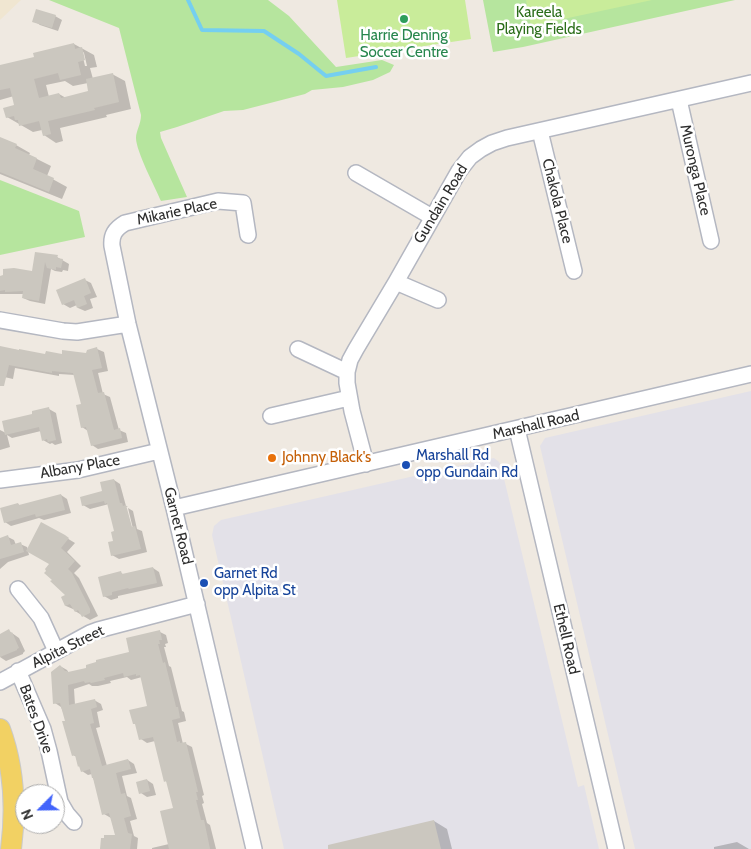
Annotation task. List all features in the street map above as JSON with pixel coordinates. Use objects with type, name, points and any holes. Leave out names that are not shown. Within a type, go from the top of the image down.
[{"type":"main road","points":[[0,729],[9,766],[13,799],[14,817],[11,849]]},
{"type":"street","name":"Gundain Road","points":[[366,464],[347,383],[350,360],[432,217],[470,157],[492,143],[507,138],[751,82]]},
{"type":"street","name":"Muronga Place","points":[[679,100],[711,241]]},
{"type":"street","name":"Chakola Place","points":[[540,131],[574,271]]},
{"type":"street","points":[[356,173],[432,217]]},
{"type":"street","name":"Mikarie Place","points":[[113,233],[119,226],[132,221],[218,202],[243,203],[248,235]]},
{"type":"street","name":"Garnet Road","points":[[113,233],[112,246],[128,324],[174,508],[254,849]]},
{"type":"street","points":[[396,282],[438,300]]},
{"type":"street","points":[[0,320],[77,332],[128,324]]},
{"type":"street","points":[[298,349],[347,372]]},
{"type":"street","name":"Marshall Road","points":[[174,508],[751,374]]},
{"type":"street","points":[[271,416],[350,398]]},
{"type":"street","name":"Ethell Road","points":[[517,429],[616,849]]},
{"type":"street","name":"Albany Place","points":[[0,480],[78,470],[159,450]]},
{"type":"street","points":[[18,589],[41,618],[56,651]]},
{"type":"street","name":"Alpita Street","points":[[0,682],[98,630],[197,604]]},
{"type":"street","name":"Bates Drive","points":[[18,672],[43,729],[60,802],[63,809],[74,822]]},
{"type":"shaded area","points":[[0,0],[21,0],[0,20]]},
{"type":"shaded area","points":[[751,391],[751,849],[635,849],[540,446],[545,438]]},
{"type":"shaded area","points":[[494,458],[501,466],[578,787],[584,785],[599,849],[284,849],[212,535],[214,526],[221,520]]},
{"type":"green space","points":[[49,0],[268,0],[289,16],[336,67],[382,60],[394,65],[390,72],[373,80],[343,87],[312,90],[305,94],[243,110],[224,111],[160,132],[187,197],[161,201],[142,160],[137,144],[136,135],[141,115],[119,28]]},
{"type":"green space","name":"Harrie Dening Soccer Centre","points":[[337,0],[465,0],[471,39],[346,58]]},
{"type":"green space","name":"Kareela Playing Fields","points":[[483,0],[735,0],[493,52]]},
{"type":"green space","points":[[526,0],[652,0],[531,26]]},
{"type":"green space","points":[[0,180],[79,211],[85,237],[0,255]]},
{"type":"building","points":[[36,9],[56,15],[52,28],[32,22]]},
{"type":"building","points":[[74,43],[75,49],[82,47],[85,60],[78,62],[81,75],[60,80],[58,73],[34,79],[39,98],[59,93],[61,98],[88,91],[86,79],[113,73],[119,102],[94,108],[95,110],[48,121],[51,134],[43,136],[39,121],[19,126],[18,120],[15,120],[14,116],[6,118],[3,108],[14,105],[10,88],[0,90],[0,65],[34,57],[33,53]]},
{"type":"building","points":[[0,137],[17,144],[15,148],[37,158],[33,169],[54,178],[49,192],[0,172]]},
{"type":"building","points":[[35,252],[58,255],[57,258],[63,259],[61,268],[56,267],[56,270],[47,268],[45,262],[39,301],[22,298],[23,291],[0,291],[0,276],[3,275],[3,269],[14,268],[32,271]]},
{"type":"building","points":[[85,278],[91,293],[84,296],[87,304],[77,308],[74,300],[62,305],[56,290]]},
{"type":"building","points":[[0,346],[45,354],[46,351],[62,354],[62,350],[86,353],[87,350],[97,347],[102,368],[92,370],[98,393],[104,392],[114,430],[120,428],[122,438],[91,446],[86,427],[81,428],[76,405],[81,404],[73,373],[52,371],[52,373],[9,365],[4,386],[0,386]]},
{"type":"building","points":[[49,407],[56,440],[48,442],[47,439],[42,441],[39,427],[5,435],[2,421],[32,414],[32,411]]},
{"type":"building","points":[[114,479],[120,503],[123,506],[126,505],[132,527],[135,526],[141,549],[111,556],[108,542],[113,541],[111,532],[114,531],[107,503],[105,504],[104,501],[82,506],[80,497],[102,491],[100,482]]},
{"type":"building","points":[[61,494],[65,510],[36,517],[35,514],[4,523],[0,508]]},
{"type":"building","points":[[41,522],[69,538],[61,548],[75,561],[68,569],[72,573],[90,609],[90,613],[82,617],[78,610],[75,612],[70,604],[65,606],[61,597],[65,595],[44,573],[49,564],[26,551]]},
{"type":"building","points":[[8,535],[11,545],[21,542],[24,552],[0,559],[0,538]]},
{"type":"building","points":[[153,567],[157,583],[112,592],[112,595],[103,597],[98,577],[121,571],[122,574]]},
{"type":"building","points":[[9,629],[19,648],[0,657],[0,634]]},
{"type":"building","points":[[160,630],[162,640],[159,640],[160,644],[158,644],[163,663],[165,662],[180,718],[172,720],[177,742],[186,742],[198,792],[196,792],[198,800],[196,800],[201,820],[204,820],[210,849],[169,849],[160,811],[173,808],[166,781],[164,782],[153,737],[139,740],[129,710],[147,706],[140,675],[124,677],[123,673],[104,678],[105,680],[91,683],[85,683],[84,681],[68,685],[69,705],[95,699],[97,707],[91,709],[94,723],[90,724],[102,766],[128,759],[131,769],[116,773],[121,794],[125,793],[131,816],[124,818],[128,833],[132,834],[130,849],[100,849],[101,838],[104,838],[104,835],[115,835],[109,813],[102,815],[90,769],[81,772],[75,755],[72,756],[62,721],[65,721],[60,703],[53,704],[51,672],[60,665],[68,672],[86,668],[86,665],[96,662],[96,660],[129,652],[126,638]]},
{"type":"building","points":[[147,779],[150,791],[139,794],[136,782]]},
{"type":"building","points":[[434,820],[441,849],[328,849],[328,845]]},
{"type":"waterway","points":[[188,0],[202,30],[264,31],[299,54],[326,76],[376,67]]},
{"type":"place","name":"Harrie Dening Soccer Centre","points":[[404,19]]},
{"type":"place","name":"Johnny Black's","points":[[272,458]]},
{"type":"place","name":"Marshall Rd opp Gundain Rd","points":[[406,465]]},
{"type":"place","name":"Garnet Rd opp Alpita St","points":[[204,583]]}]
